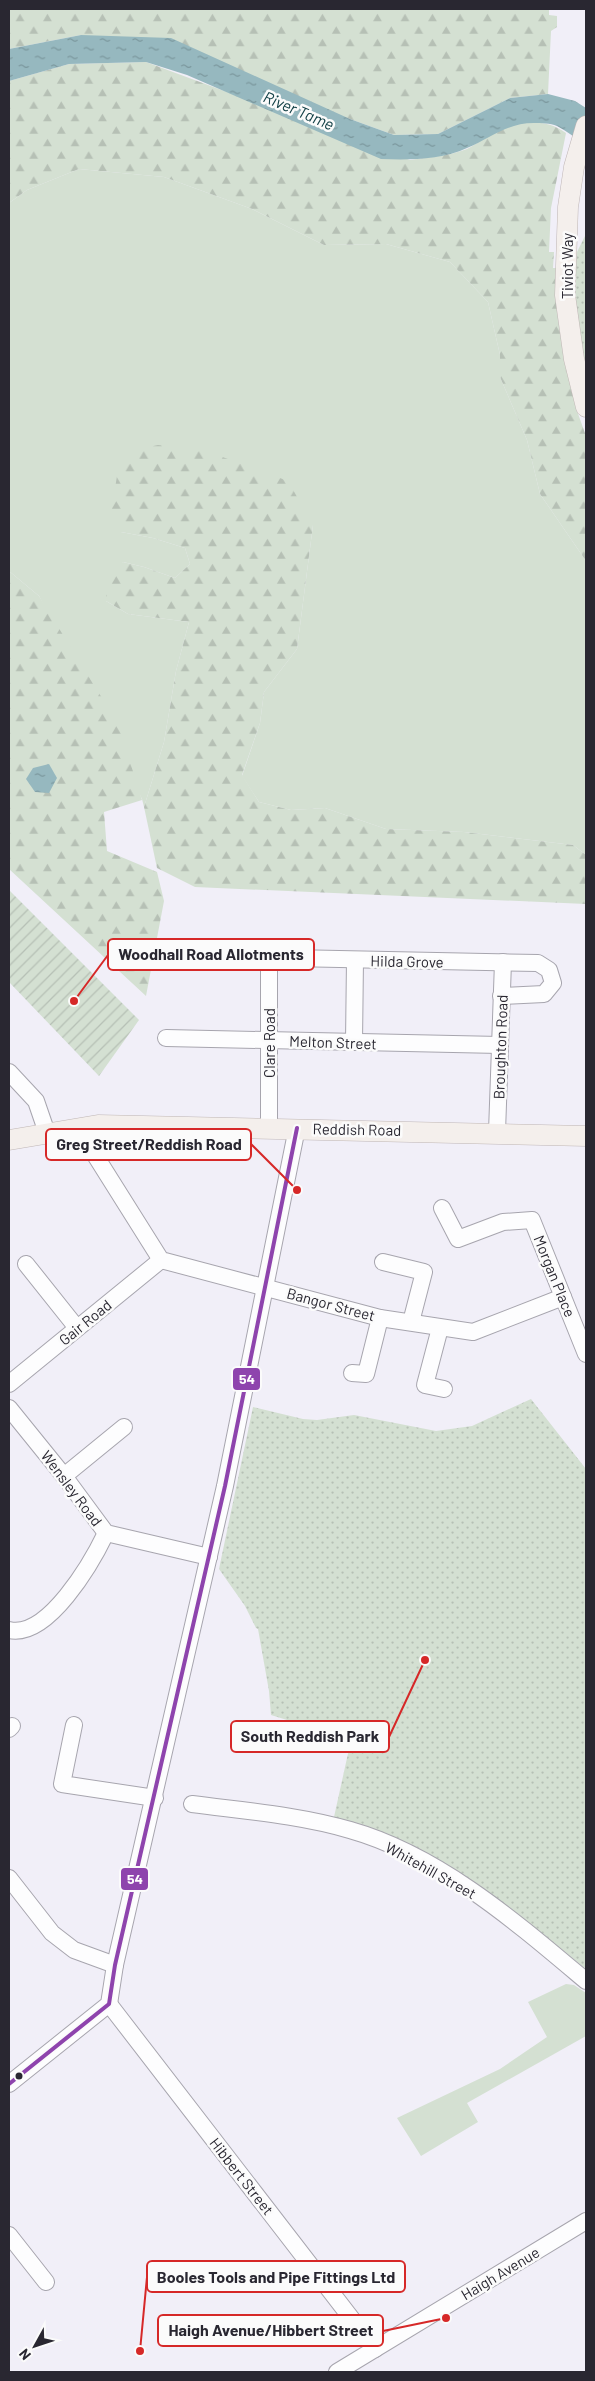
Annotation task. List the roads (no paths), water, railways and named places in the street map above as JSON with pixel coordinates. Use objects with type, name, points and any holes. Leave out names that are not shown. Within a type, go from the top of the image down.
[{"type":"main road","name":"Tiviot Way","points":[[586,126],[574,167],[568,207],[565,296],[574,359],[586,407]]},
{"type":"main road","name":"Reddish Road","points":[[9,1140],[98,1125],[497,1132],[586,1136]]},
{"type":"street","name":"Hilda Grove","points":[[194,956],[538,963],[549,970],[553,983],[544,994],[501,996]]},
{"type":"street","name":"Clare Road","points":[[269,959],[269,1128]]},
{"type":"street","points":[[354,1042],[355,960]]},
{"type":"street","name":"Broughton Road","points":[[497,1132],[502,962]]},
{"type":"street","name":"Melton Street","points":[[166,1038],[500,1045]]},
{"type":"street","points":[[9,1072],[36,1101],[47,1134]]},
{"type":"street","points":[[78,1128],[161,1260]]},
{"type":"street","points":[[9,2084],[109,2004],[115,1965],[209,1557],[266,1287],[297,1128]]},
{"type":"street","name":"Morgan Place","points":[[442,1208],[458,1239],[502,1222],[532,1220],[586,1354]]},
{"type":"street","name":"Bangor Street","points":[[161,1260],[380,1318],[474,1332],[563,1297]]},
{"type":"street","name":"Gair Road","points":[[9,1384],[161,1260]]},
{"type":"street","points":[[383,1262],[424,1272],[411,1322]]},
{"type":"street","points":[[26,1264],[77,1328]]},
{"type":"street","points":[[352,1373],[366,1374],[380,1318]]},
{"type":"street","points":[[440,1328],[426,1385],[444,1389]]},
{"type":"street","name":"Wensley Road","points":[[9,1408],[64,1476],[106,1533],[209,1557]]},
{"type":"street","points":[[64,1476],[124,1427]]},
{"type":"street","points":[[9,1630],[14,1631],[37,1624],[58,1606],[93,1560],[106,1533]]},
{"type":"street","points":[[74,1725],[62,1784],[155,1798]]},
{"type":"street","name":"Whitehill Street","points":[[192,1804],[306,1820],[351,1830],[398,1849],[462,1884],[536,1939],[586,1981]]},
{"type":"street","points":[[9,1878],[52,1934],[74,1950],[115,1965]]},
{"type":"street","name":"Hibbert Street","points":[[109,2004],[375,2349]]},
{"type":"street","name":"Haigh Avenue","points":[[337,2372],[586,2221]]},
{"type":"street","points":[[9,2235],[46,2282]]},
{"type":"water","name":"River Tame","points":[[81,35],[171,38],[350,119],[394,135],[438,134],[510,98],[548,94],[575,101],[586,108],[586,144],[554,125],[534,123],[507,128],[467,148],[447,155],[414,159],[381,159],[187,75],[146,62],[69,64],[9,81],[9,49]]},
{"type":"water","points":[[49,764],[57,778],[49,793],[35,792],[26,779],[33,768]]},
{"type":"place","name":"Woodhall Road Allotments","points":[[74,1001]]},
{"type":"place","name":"Greg Street/Reddish Road","points":[[297,1190]]},
{"type":"place","name":"South Reddish Park","points":[[425,1660]]},
{"type":"place","name":"Haigh Avenue/Hibbert Street","points":[[446,2318]]},
{"type":"place","name":"Booles Tools and Pipe Fittings Ltd","points":[[140,2351]]}]
